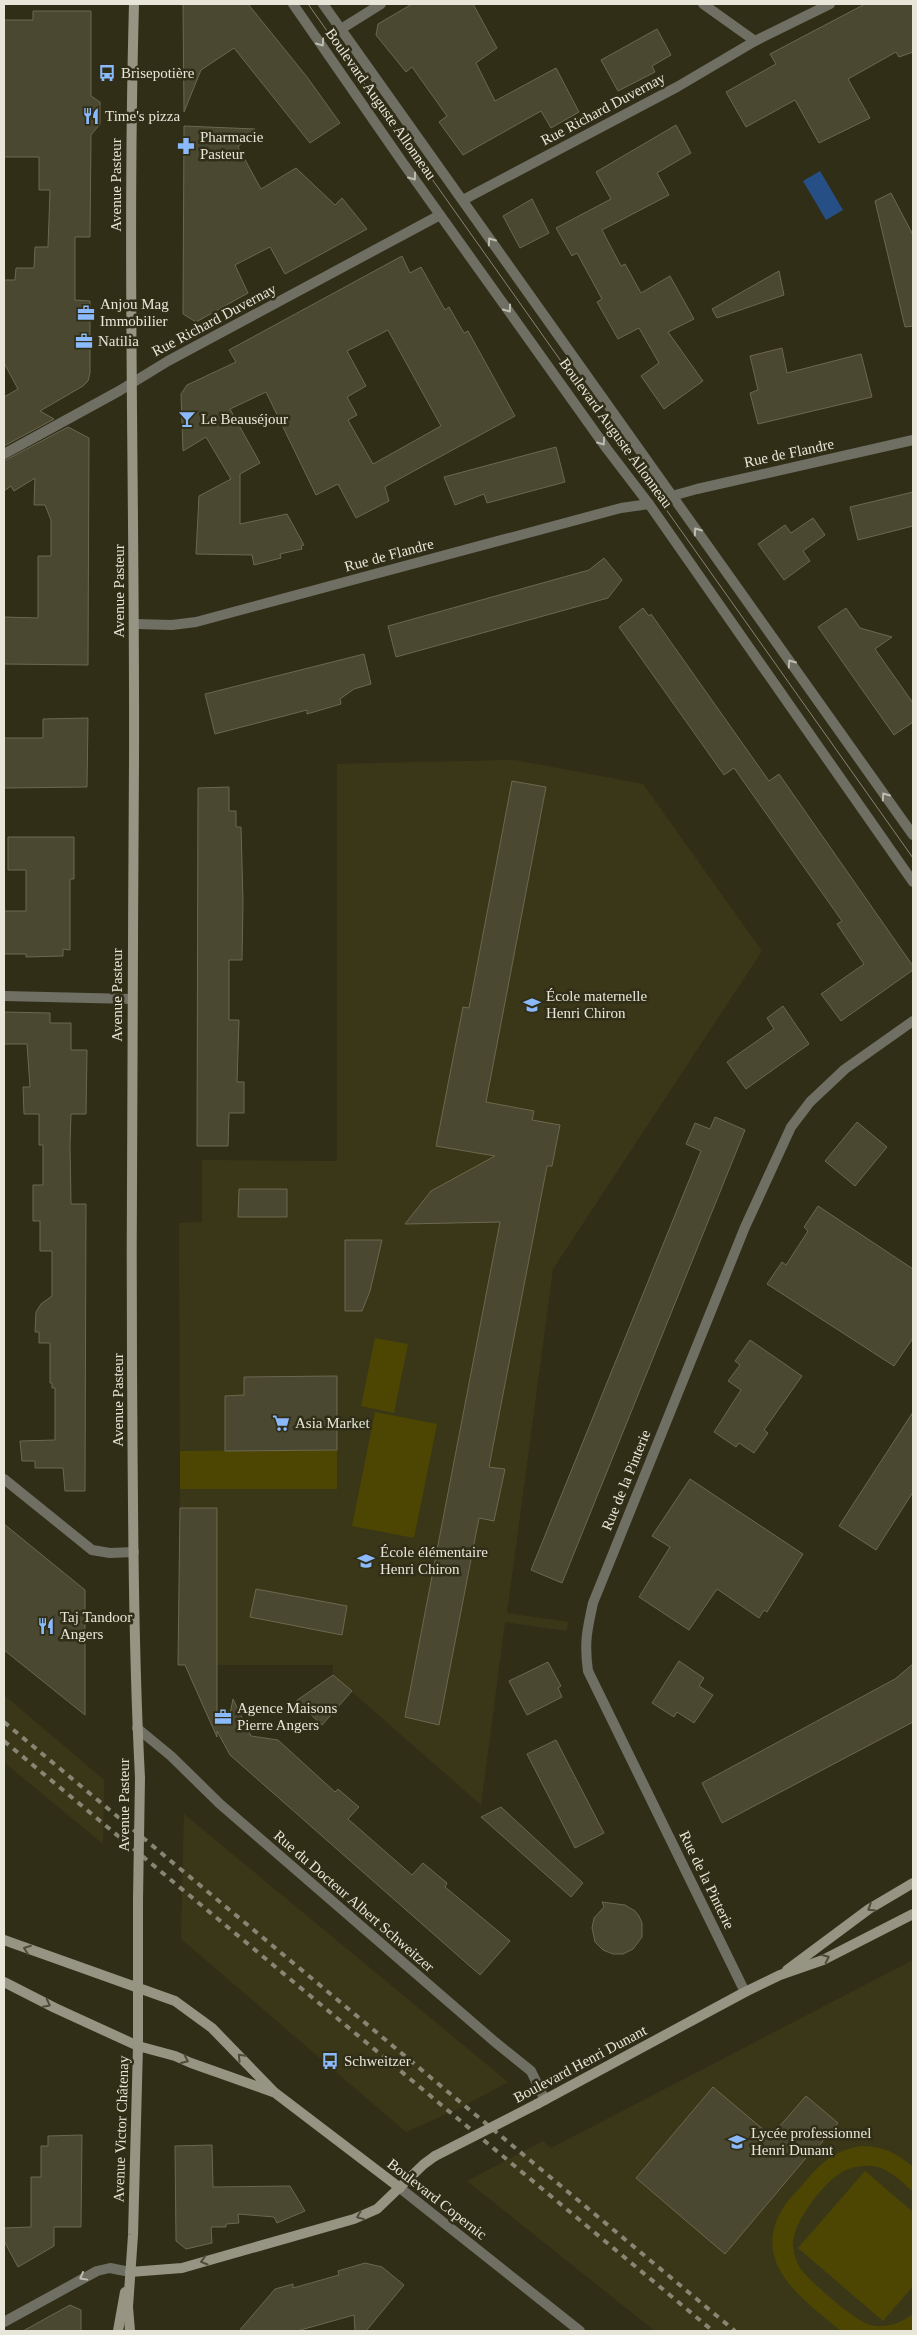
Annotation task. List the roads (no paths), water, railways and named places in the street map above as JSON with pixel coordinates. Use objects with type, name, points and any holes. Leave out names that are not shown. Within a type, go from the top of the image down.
[{"type":"main road","name":"Avenue Pasteur","points":[[134,4],[131,176],[135,624],[132,999],[134,1552],[137,1728],[140,1778],[139,1987]]},
{"type":"main road","name":"Boulevard Henri Dunant","points":[[780,1975],[869,1909],[913,1883]]},
{"type":"main road","name":"Boulevard Henri Dunant","points":[[130,2272],[182,2268],[354,2218],[377,2209],[424,2164],[435,2156],[541,2102],[745,1992],[780,1975],[823,1960],[913,1914]]},
{"type":"main road","name":"Boulevard Copernic","points":[[4,1940],[175,2001],[212,2028],[274,2092],[400,2188]]},
{"type":"main road","name":"Boulevard Copernic","points":[[4,1982],[138,2046],[175,2056],[274,2092]]},
{"type":"main road","name":"Avenue Victor Châtenay","points":[[130,2331],[128,2307],[139,1987]]},
{"type":"main road","name":"Avenue Victor Châtenay","points":[[118,2331],[120,2307],[130,2272]]},
{"type":"street","name":"Boulevard Auguste Allonneau","points":[[292,4],[440,215],[649,504],[913,882]]},
{"type":"street","points":[[324,4],[912,832]]},
{"type":"street","points":[[341,29],[382,4]]},
{"type":"street","points":[[703,4],[755,41]]},
{"type":"street","name":"Rue Richard Duvernay","points":[[463,200],[677,87],[755,41],[830,4]]},
{"type":"street","name":"Rue Richard Duvernay","points":[[4,454],[132,382],[440,215]]},
{"type":"street","name":"Rue de Flandre","points":[[672,496],[697,488],[913,440]]},
{"type":"street","name":"Rue de Flandre","points":[[135,624],[172,625],[196,622],[621,508],[649,504]]},
{"type":"street","points":[[4,996],[132,999]]},
{"type":"street","name":"Rue de la Pinterie","points":[[745,1992],[588,1671],[584,1645],[586,1632],[593,1603],[745,1227],[791,1127],[810,1102],[845,1068],[913,1021]]},
{"type":"street","points":[[4,1479],[92,1550],[110,1553],[134,1552]]},
{"type":"street","name":"Rue du Docteur Albert Schweitzer","points":[[137,1728],[171,1756],[220,1804],[495,2042],[527,2067],[541,2102]]},
{"type":"street","name":"Boulevard Copernic","points":[[400,2188],[580,2331]]},
{"type":"street","points":[[4,2322],[97,2271],[110,2268],[130,2272]]},
{"type":"water","points":[[820,171],[843,210],[826,220],[803,181]]},
{"type":"tram line","points":[[308,4],[913,858]]},
{"type":"railway","points":[[4,1722],[735,2331]]},
{"type":"railway","points":[[4,1741],[713,2331]]},
{"type":"place","name":"Brisepotière","points":[[107,73]]},
{"type":"place","name":"Time's pizza","points":[[91,116]]},
{"type":"place","name":"Pharmacie Pasteur","points":[[186,146]]},
{"type":"place","name":"Anjou Mag Immobilier","points":[[86,313]]},
{"type":"place","name":"Natilia","points":[[84,341]]},
{"type":"place","name":"Le Beauséjour","points":[[187,419]]},
{"type":"place","name":"École maternelle Henri Chiron","points":[[532,1005]]},
{"type":"place","name":"Asia Market","points":[[281,1423]]},
{"type":"place","name":"École élémentaire Henri Chiron","points":[[366,1561]]},
{"type":"place","name":"Taj Tandoor Angers","points":[[46,1626]]},
{"type":"place","name":"Agence Maisons Pierre Angers","points":[[223,1717]]},
{"type":"place","name":"Schweitzer","points":[[330,2061]]},
{"type":"place","name":"Lycée professionnel Henri Dunant","points":[[737,2142]]}]
